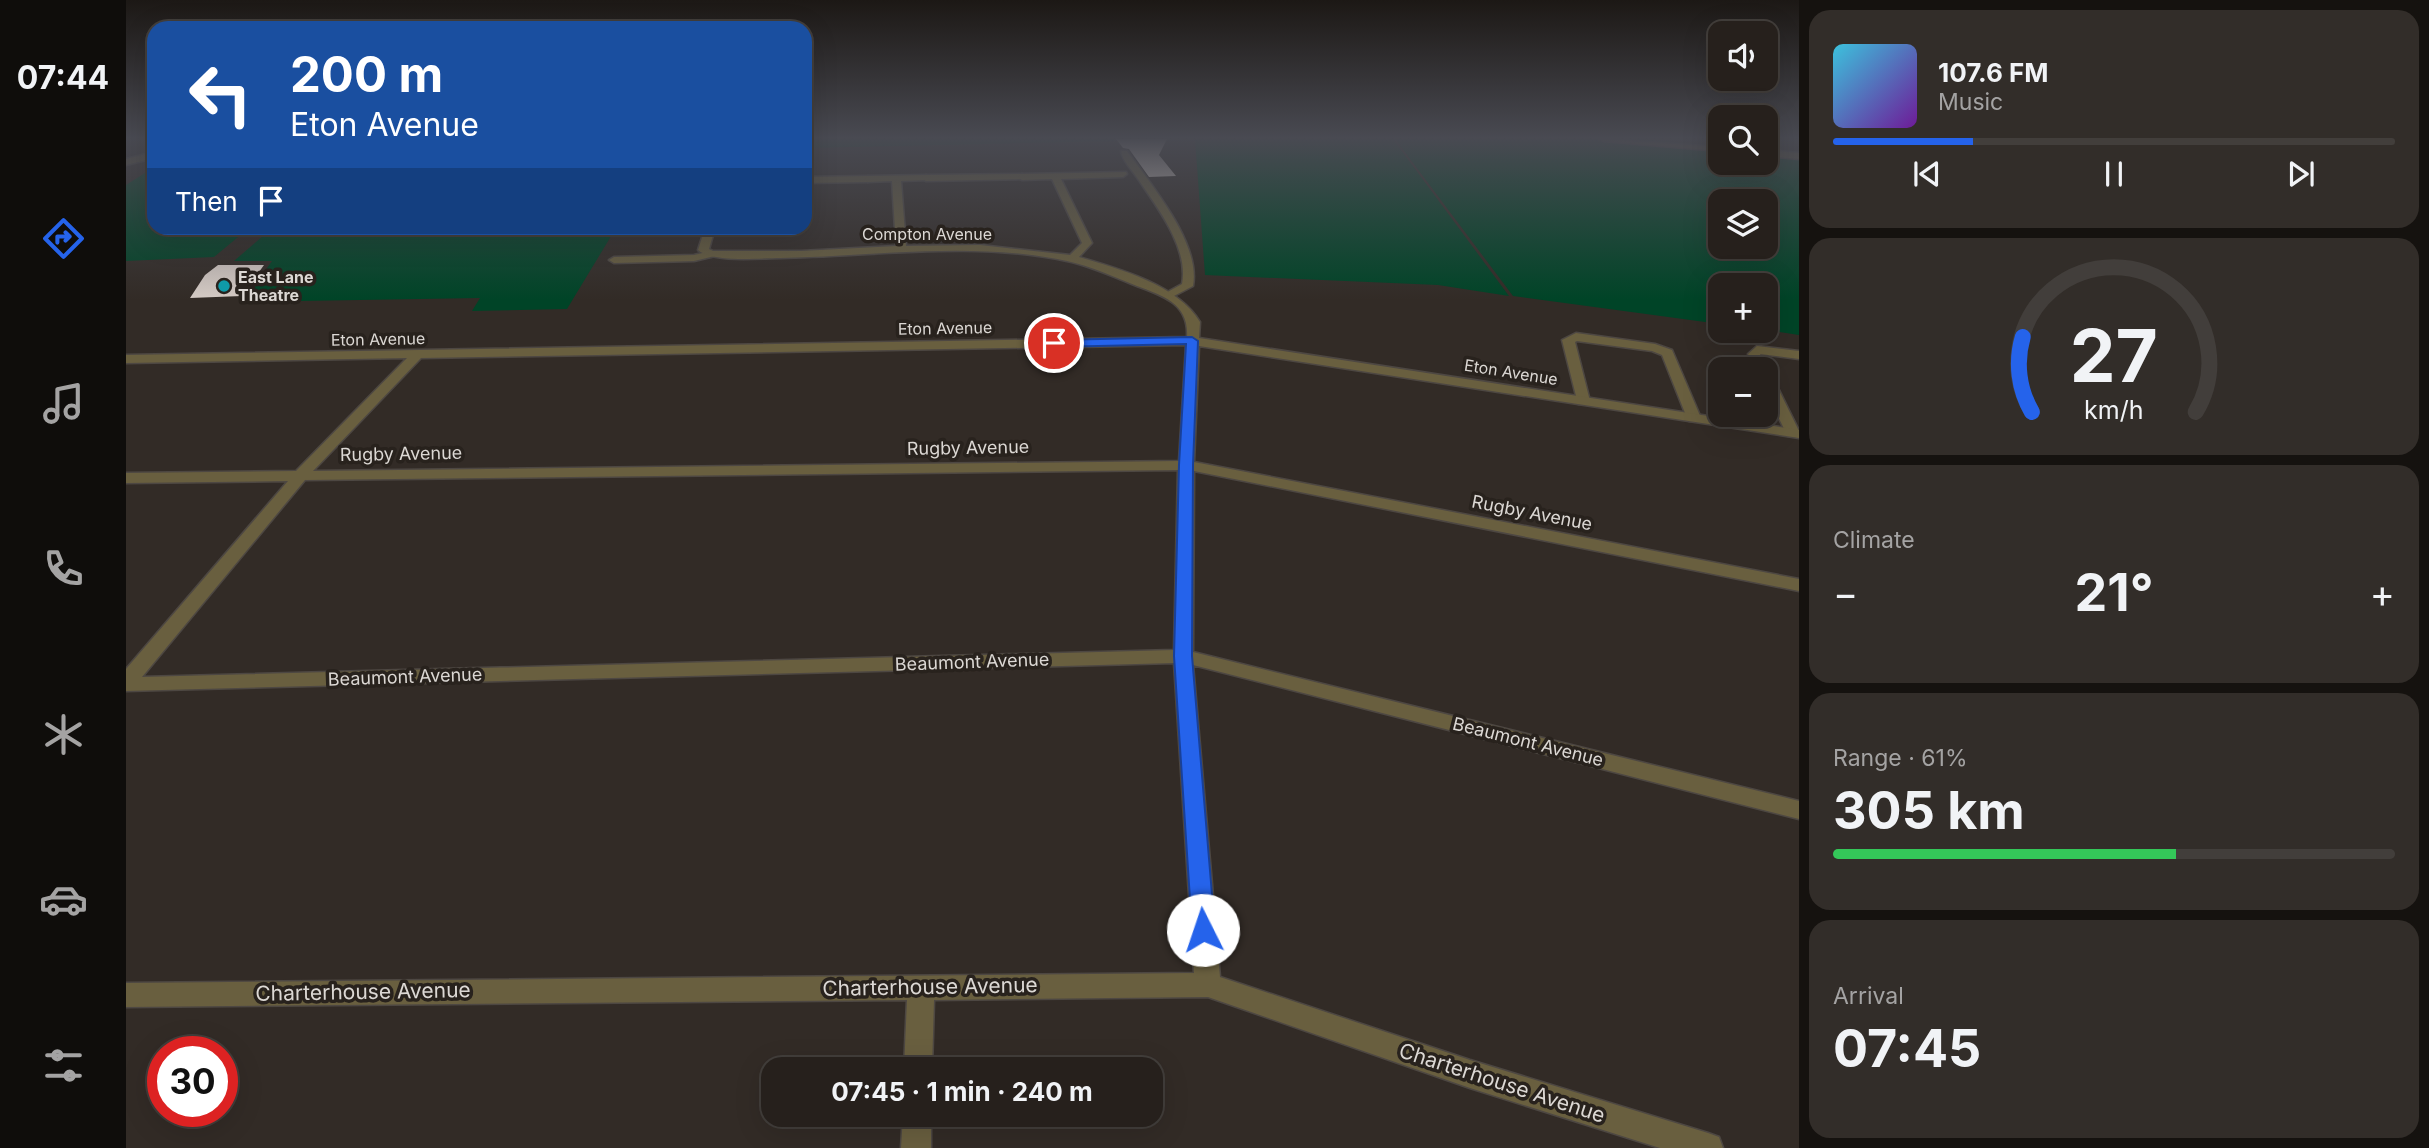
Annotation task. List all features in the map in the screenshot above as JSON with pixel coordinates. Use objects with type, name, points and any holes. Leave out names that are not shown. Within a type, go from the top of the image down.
[{"type":"street","points":[[897,193],[901,249]]},
{"type":"street","points":[[1063,193],[1087,243],[1072,259]]},
{"type":"street","points":[[1152,193],[1175,226],[1190,273],[1187,286],[1168,295]]},
{"type":"street","points":[[708,235],[703,250],[711,254]]},
{"type":"street","name":"Compton Avenue","points":[[614,260],[695,258],[711,254],[989,249],[1072,259],[1168,295]]},
{"type":"street","points":[[1190,273],[1205,269]]},
{"type":"street","points":[[1168,295],[1187,307],[1194,322],[1186,465],[1183,656],[1208,985]]},
{"type":"street","points":[[1583,401],[1568,340],[1576,337],[1655,348],[1667,353],[1694,418]]},
{"type":"street","name":"Eton Avenue","points":[[126,359],[1192,341],[1796,434]]},
{"type":"street","points":[[1756,357],[1754,354],[1757,350],[1799,355]]},
{"type":"street","points":[[126,683],[302,474],[416,356]]},
{"type":"street","points":[[1778,400],[1796,434]]},
{"type":"street","name":"Rugby Avenue","points":[[126,478],[1186,465],[1799,585]]},
{"type":"street","name":"Beaumont Avenue","points":[[126,683],[1183,656],[1799,810]]},
{"type":"street","name":"Charterhouse Avenue","points":[[126,995],[1208,985],[1470,1074],[1706,1148]]},
{"type":"street","points":[[918,1057],[921,987]]},
{"type":"street","points":[[916,1148],[917,1127]]},
{"type":"green space","points":[[126,193],[147,193],[147,235],[241,235],[214,257],[126,261]]},
{"type":"green space","points":[[1199,193],[1433,193],[1509,296],[1438,285],[1205,275]]},
{"type":"green space","points":[[1435,193],[1708,193],[1708,259],[1778,259],[1778,193],[1799,193],[1799,335],[1778,332],[1778,273],[1708,273],[1708,322],[1513,296]]},
{"type":"green space","points":[[264,235],[612,235],[567,309],[472,311],[480,298],[243,302],[272,261],[234,261]]},
{"type":"building","name":"East Lane Theatre","points":[[218,265],[264,265],[242,296],[190,298],[205,275]]},
{"type":"place","name":"East Lane Theatre","points":[[224,286]]},
{"type":"route","points":[[1054,343],[1192,341],[1186,465],[1183,656],[1203,930]]}]
